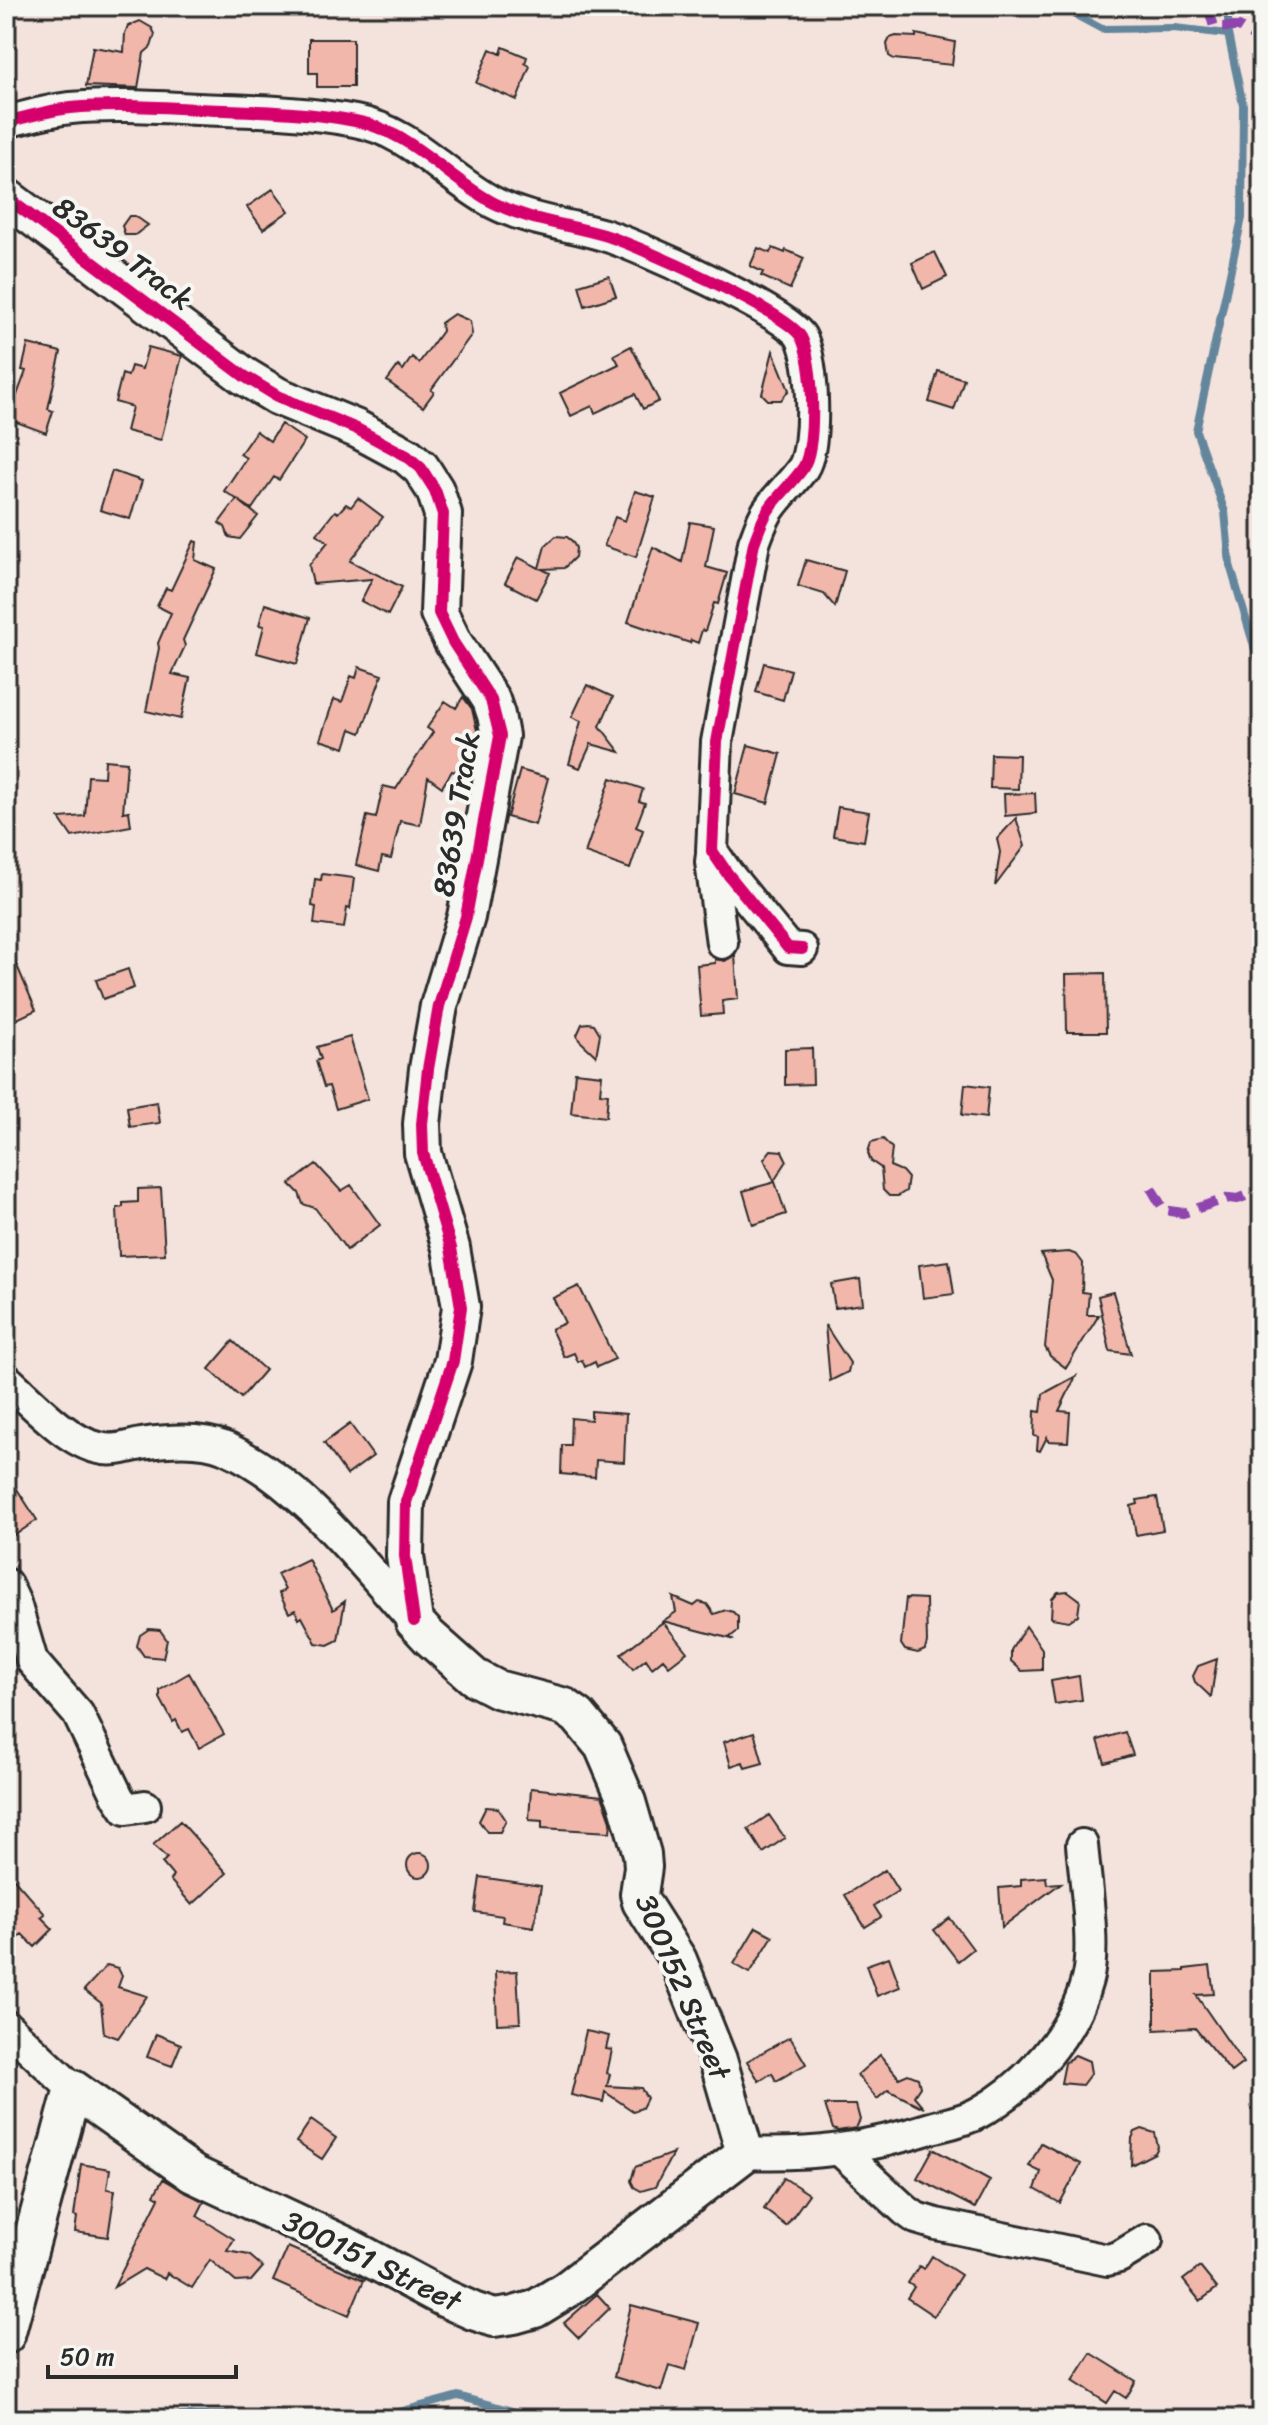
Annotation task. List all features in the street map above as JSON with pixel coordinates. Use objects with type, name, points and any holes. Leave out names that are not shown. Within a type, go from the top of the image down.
[{"type":"street","points":[[6,122],[70,108],[132,107],[280,112],[356,121],[388,130],[493,202],[522,215],[606,235],[675,264],[768,310],[801,337],[811,380],[813,428],[805,465],[764,518],[754,543],[717,742],[711,862],[722,943]]},
{"type":"street","name":"83639 Track","points":[[6,197],[244,376],[277,396],[357,429],[407,456],[421,468],[435,490],[443,514],[439,613],[453,642],[491,700],[500,736],[466,917],[439,1006],[422,1124],[423,1153],[451,1248],[461,1307],[453,1361],[406,1502],[405,1556],[414,1621]]},
{"type":"street","points":[[712,851],[788,948],[802,949]]},
{"type":"street","name":"300152 Street","points":[[6,1379],[65,1431],[99,1449],[186,1441],[205,1441],[226,1448],[273,1476],[323,1521],[414,1621],[474,1677],[497,1689],[565,1707],[578,1716],[603,1746],[627,1802],[642,1854],[641,1902],[678,1960],[718,2060],[745,2153]]},
{"type":"street","points":[[6,1584],[15,1603],[32,1661],[78,1714],[126,1809],[145,1806]]},
{"type":"street","points":[[745,2153],[784,2155],[841,2151],[914,2134],[975,2115],[1007,2095],[1060,2038],[1078,2009],[1089,1976],[1082,1845]]},
{"type":"street","name":"300151 Street","points":[[6,2026],[73,2089],[193,2174],[347,2246],[444,2298],[494,2318],[535,2309],[566,2290],[745,2153]]},
{"type":"street","points":[[7,2332],[73,2089]]},
{"type":"street","points":[[841,2151],[905,2210],[916,2218],[936,2224],[1107,2260],[1119,2257],[1147,2240]]},
{"type":"building","points":[[140,21],[152,28],[155,34],[151,47],[144,53],[138,88],[86,86],[93,47],[124,52],[128,26]]},
{"type":"building","points":[[916,34],[955,42],[952,65],[889,56],[887,44],[890,38],[916,37]]},
{"type":"building","points":[[309,39],[353,39],[353,87],[317,87],[317,73],[309,73]]},
{"type":"building","points":[[503,47],[527,57],[525,63],[530,66],[517,100],[476,83],[490,49],[501,54]]},
{"type":"building","points":[[273,189],[289,211],[263,229],[247,207]]},
{"type":"building","points":[[129,216],[135,216],[148,225],[135,235],[125,235],[122,226]]},
{"type":"building","points":[[758,248],[770,253],[773,248],[785,253],[786,250],[804,258],[790,289],[761,276],[763,272],[750,266]]},
{"type":"building","points":[[935,252],[947,277],[923,289],[912,263]]},
{"type":"building","points":[[609,276],[616,296],[585,306],[579,285]]},
{"type":"building","points":[[454,314],[470,321],[472,334],[431,390],[434,392],[423,407],[387,381],[398,366],[403,370],[412,357],[419,363],[442,331],[441,323]]},
{"type":"building","points":[[28,344],[61,352],[48,409],[53,411],[46,433],[8,419],[26,371],[22,370]]},
{"type":"building","points":[[631,346],[659,401],[643,409],[635,394],[595,413],[592,406],[571,416],[560,393],[619,364],[614,355]]},
{"type":"building","points":[[148,347],[182,356],[161,440],[126,431],[132,407],[115,402],[122,374],[128,376],[131,366],[142,369]]},
{"type":"building","points":[[773,351],[789,390],[781,400],[768,400],[762,394]]},
{"type":"building","points":[[938,371],[964,379],[954,410],[929,402]]},
{"type":"building","points":[[281,424],[305,440],[279,480],[274,477],[252,509],[224,491],[246,458],[240,454],[256,431],[270,441]]},
{"type":"building","points":[[112,471],[142,481],[130,519],[100,510]]},
{"type":"building","points":[[635,491],[655,497],[636,557],[604,546],[615,517],[625,521]]},
{"type":"building","points":[[358,498],[383,517],[350,561],[402,587],[388,615],[361,601],[372,579],[313,584],[309,565],[328,542],[317,534],[335,511],[338,513],[346,504],[351,507]]},
{"type":"building","points":[[237,499],[258,516],[240,539],[229,537],[225,527],[219,523]]},
{"type":"building","points":[[690,522],[714,526],[706,567],[727,573],[718,604],[714,603],[698,643],[628,622],[653,547],[682,562]]},
{"type":"building","points":[[556,536],[572,541],[576,548],[575,557],[564,568],[542,569],[550,573],[536,599],[505,583],[518,557],[539,568],[545,546]]},
{"type":"building","points":[[194,541],[197,542],[195,560],[216,569],[183,640],[185,646],[172,674],[190,678],[181,719],[146,711],[158,643],[171,613],[157,606],[166,588],[171,590]]},
{"type":"building","points":[[806,560],[845,571],[835,607],[824,594],[798,586]]},
{"type":"building","points":[[265,604],[310,618],[297,664],[257,653],[264,626],[259,625]]},
{"type":"building","points":[[764,663],[791,670],[783,700],[756,692]]},
{"type":"building","points":[[359,667],[382,675],[361,733],[351,729],[345,748],[320,740],[334,699],[342,702],[351,676],[356,678]]},
{"type":"building","points":[[587,685],[613,697],[600,726],[620,752],[591,744],[580,768],[569,764],[581,721],[572,717]]},
{"type":"building","points":[[463,697],[472,709],[478,735],[455,772],[452,771],[442,787],[428,777],[420,825],[400,821],[391,859],[382,857],[379,871],[356,865],[367,816],[376,818],[383,786],[396,789],[433,732],[427,728],[445,701],[456,708]]},
{"type":"building","points":[[748,745],[781,754],[768,803],[735,794]]},
{"type":"building","points":[[991,754],[1019,755],[1018,789],[990,788]]},
{"type":"building","points":[[105,760],[127,762],[123,812],[129,811],[131,826],[72,837],[59,818],[85,816],[88,776],[104,777]]},
{"type":"building","points":[[520,770],[548,778],[535,825],[507,817]]},
{"type":"building","points":[[611,778],[643,789],[639,801],[645,803],[636,827],[643,830],[630,869],[585,853]]},
{"type":"building","points":[[1035,793],[1036,813],[1005,816],[1004,794]]},
{"type":"building","points":[[838,807],[869,812],[864,841],[833,836]]},
{"type":"building","points":[[1016,818],[1025,846],[995,886],[1000,852],[997,839]]},
{"type":"building","points":[[322,874],[354,878],[344,928],[314,924],[315,879],[321,880]]},
{"type":"building","points":[[6,940],[36,1010],[13,1021],[6,1005]]},
{"type":"building","points":[[735,955],[738,999],[722,1001],[723,1014],[701,1016],[697,965],[715,963],[715,959],[725,961]]},
{"type":"building","points":[[128,969],[134,988],[103,999],[96,980]]},
{"type":"building","points":[[1105,973],[1106,1032],[1067,1032],[1066,974]]},
{"type":"building","points":[[582,1024],[594,1024],[600,1034],[596,1056],[577,1035]]},
{"type":"building","points":[[350,1037],[368,1099],[336,1109],[329,1086],[324,1087],[316,1061],[321,1059],[317,1047]]},
{"type":"building","points":[[812,1048],[813,1084],[785,1085],[785,1049]]},
{"type":"building","points":[[575,1072],[602,1075],[600,1093],[608,1094],[606,1117],[571,1113]]},
{"type":"building","points":[[965,1084],[989,1087],[986,1118],[962,1115]]},
{"type":"building","points":[[157,1102],[160,1123],[130,1127],[127,1107]]},
{"type":"building","points":[[883,1139],[892,1148],[890,1166],[902,1171],[908,1178],[906,1191],[898,1196],[889,1196],[883,1190],[881,1168],[871,1161],[868,1153],[871,1142]]},
{"type":"building","points":[[771,1150],[782,1151],[787,1161],[774,1181],[764,1159]]},
{"type":"building","points":[[316,1164],[341,1191],[351,1185],[380,1225],[347,1250],[315,1208],[303,1204],[299,1193],[290,1184]]},
{"type":"building","points":[[775,1182],[786,1214],[753,1225],[743,1191]]},
{"type":"building","points":[[161,1188],[165,1254],[119,1256],[117,1208],[123,1207],[123,1203],[138,1202],[138,1189]]},
{"type":"building","points":[[1069,1252],[1077,1255],[1083,1263],[1082,1292],[1089,1293],[1087,1315],[1099,1315],[1066,1368],[1050,1356],[1045,1347],[1052,1280],[1041,1254]]},
{"type":"building","points":[[949,1261],[954,1294],[923,1298],[919,1265]]},
{"type":"building","points":[[860,1279],[863,1304],[835,1308],[831,1284]]},
{"type":"building","points":[[579,1286],[615,1359],[597,1367],[595,1362],[585,1367],[582,1360],[578,1362],[574,1353],[564,1357],[551,1329],[565,1323],[553,1298]]},
{"type":"building","points":[[1113,1292],[1131,1354],[1110,1351],[1098,1296]]},
{"type":"building","points":[[825,1325],[850,1363],[848,1372],[830,1381]]},
{"type":"building","points":[[233,1341],[265,1370],[241,1398],[209,1369]]},
{"type":"building","points":[[1076,1376],[1059,1411],[1070,1412],[1068,1442],[1048,1441],[1047,1437],[1040,1451],[1037,1450],[1035,1411],[1041,1412],[1043,1394]]},
{"type":"building","points":[[591,1411],[626,1414],[624,1462],[596,1460],[595,1477],[561,1474],[562,1445],[570,1445],[571,1418],[591,1420]]},
{"type":"building","points":[[350,1424],[373,1456],[347,1475],[324,1443]]},
{"type":"building","points":[[6,1472],[37,1520],[15,1535],[6,1522]]},
{"type":"building","points":[[1157,1497],[1163,1530],[1136,1535],[1131,1506],[1138,1504],[1137,1500]]},
{"type":"building","points":[[308,1559],[333,1610],[345,1601],[338,1640],[328,1645],[316,1643],[302,1617],[299,1619],[295,1610],[289,1613],[279,1593],[285,1590],[277,1574]]},
{"type":"building","points":[[1068,1591],[1080,1600],[1078,1615],[1069,1621],[1051,1618],[1052,1599],[1058,1592]]},
{"type":"building","points":[[673,1597],[694,1606],[699,1602],[707,1604],[714,1614],[726,1610],[733,1612],[738,1617],[738,1631],[730,1637],[732,1639],[663,1621],[676,1612]]},
{"type":"building","points":[[906,1598],[926,1599],[927,1643],[925,1650],[918,1653],[905,1650],[901,1644]]},
{"type":"building","points":[[663,1622],[687,1652],[669,1666],[663,1659],[652,1668],[646,1659],[633,1669],[621,1654]]},
{"type":"building","points":[[1026,1626],[1042,1649],[1042,1670],[1022,1671],[1011,1661],[1011,1650]]},
{"type":"building","points":[[149,1629],[160,1630],[167,1640],[163,1658],[144,1656],[137,1646],[140,1635]]},
{"type":"building","points":[[1217,1659],[1211,1697],[1193,1676],[1198,1666]]},
{"type":"building","points":[[189,1673],[224,1734],[199,1748],[189,1729],[182,1732],[176,1720],[173,1722],[160,1698],[160,1690]]},
{"type":"building","points":[[1079,1676],[1082,1700],[1055,1704],[1051,1681]]},
{"type":"building","points":[[754,1732],[763,1763],[745,1768],[743,1762],[731,1766],[724,1742]]},
{"type":"building","points":[[1125,1732],[1133,1755],[1105,1763],[1098,1740]]},
{"type":"building","points":[[531,1788],[602,1796],[611,1821],[610,1832],[542,1828],[542,1821],[529,1820]]},
{"type":"building","points":[[486,1807],[498,1808],[506,1820],[500,1832],[487,1832],[479,1821]]},
{"type":"building","points":[[769,1815],[785,1838],[763,1853],[748,1829]]},
{"type":"building","points":[[180,1821],[227,1873],[192,1905],[170,1880],[173,1876],[162,1863],[167,1858],[153,1845]]},
{"type":"building","points":[[419,1853],[427,1857],[431,1865],[427,1873],[419,1877],[411,1873],[407,1865],[411,1857]]},
{"type":"building","points":[[6,1870],[45,1914],[41,1917],[53,1929],[35,1947],[22,1934],[17,1938],[6,1925]]},
{"type":"building","points":[[885,1870],[898,1891],[874,1906],[881,1917],[865,1927],[845,1895]]},
{"type":"building","points":[[480,1877],[541,1886],[534,1927],[502,1922],[503,1916],[475,1912]]},
{"type":"building","points":[[1046,1877],[1047,1884],[1061,1883],[1002,1927],[999,1888],[1021,1886],[1021,1879]]},
{"type":"building","points":[[950,1918],[973,1949],[958,1961],[934,1930]]},
{"type":"building","points":[[756,1927],[773,1936],[750,1973],[734,1964]]},
{"type":"building","points":[[889,1957],[900,1987],[877,1996],[866,1965]]},
{"type":"building","points":[[107,1965],[118,1968],[122,1976],[118,1987],[147,1996],[118,2038],[104,2033],[101,2003],[84,1990]]},
{"type":"building","points":[[1210,1966],[1214,1994],[1196,1995],[1243,2063],[1231,2072],[1195,2028],[1155,2030],[1155,1972]]},
{"type":"building","points":[[517,1971],[520,2023],[497,2024],[495,1972]]},
{"type":"building","points":[[586,2031],[609,2036],[606,2049],[612,2050],[607,2086],[641,2088],[647,2098],[642,2108],[633,2111],[605,2092],[603,2102],[571,2095]]},
{"type":"building","points":[[156,2034],[181,2044],[172,2066],[147,2057]]},
{"type":"building","points":[[790,2037],[806,2064],[776,2081],[772,2073],[759,2081],[747,2061]]},
{"type":"building","points":[[880,2055],[899,2078],[908,2074],[918,2078],[920,2087],[914,2096],[924,2108],[888,2090],[877,2099],[857,2075]]},
{"type":"building","points":[[1075,2055],[1089,2061],[1091,2073],[1082,2085],[1061,2083],[1065,2063]]},
{"type":"building","points":[[825,2105],[856,2105],[860,2120],[856,2128],[833,2129]]},
{"type":"building","points":[[311,2120],[336,2138],[322,2159],[296,2142]]},
{"type":"building","points":[[1142,2129],[1155,2133],[1158,2147],[1155,2153],[1131,2165],[1132,2138],[1135,2132]]},
{"type":"building","points":[[1041,2143],[1081,2164],[1060,2203],[1035,2189],[1041,2172],[1029,2166]]},
{"type":"building","points":[[933,2149],[990,2180],[975,2208],[917,2178]]},
{"type":"building","points":[[673,2153],[655,2187],[641,2191],[634,2187],[631,2181],[635,2167]]},
{"type":"building","points":[[81,2164],[110,2169],[107,2189],[115,2190],[108,2237],[75,2232],[77,2217],[74,2216]]},
{"type":"building","points":[[784,2178],[809,2194],[786,2226],[764,2209]]},
{"type":"building","points":[[163,2179],[204,2202],[197,2216],[234,2239],[227,2251],[249,2255],[263,2267],[251,2281],[236,2282],[210,2260],[192,2288],[167,2273],[164,2279],[144,2269],[114,2287],[159,2198],[154,2195]]},
{"type":"building","points":[[288,2247],[364,2280],[349,2315],[273,2281]]},
{"type":"building","points":[[932,2256],[961,2275],[934,2316],[907,2298],[914,2287],[908,2283],[919,2266],[924,2269]]},
{"type":"building","points":[[1200,2267],[1217,2288],[1200,2301],[1183,2280]]},
{"type":"building","points":[[597,2294],[610,2308],[579,2338],[564,2323]]},
{"type":"building","points":[[631,2305],[699,2323],[686,2370],[669,2365],[661,2391],[614,2377]]},
{"type":"building","points":[[1091,2353],[1136,2381],[1126,2398],[1115,2391],[1107,2403],[1073,2381]]},
{"type":"waterway","points":[[1059,6],[1102,29],[1174,28],[1228,34]]},
{"type":"waterway","points":[[1228,6],[1228,34],[1243,105],[1242,218],[1196,431],[1225,512],[1230,565],[1262,673]]},
{"type":"waterway","points":[[373,2419],[458,2396],[541,2419]]},
{"type":"waterway","points":[[27,2419],[227,2415],[236,2419]]},
{"type":"marked path","points":[[1208,6],[1214,27],[1239,27],[1262,42]]},
{"type":"marked path","points":[[1151,1188],[1164,1210],[1183,1213],[1229,1198],[1238,1199],[1262,1189]]},
{"type":"cycle path","points":[[6,122],[63,109],[119,106],[296,113],[375,126],[411,144],[494,203],[534,218],[604,235],[647,252],[741,296],[790,326],[801,337],[811,383],[810,441],[803,468],[769,509],[754,543],[717,742],[712,851],[788,948],[802,949]]},
{"type":"cycle path","points":[[6,197],[244,376],[277,396],[357,429],[407,456],[421,468],[435,490],[443,514],[439,613],[453,642],[491,700],[500,736],[466,917],[439,1006],[422,1124],[423,1153],[451,1248],[461,1307],[453,1361],[406,1502],[405,1556],[414,1621]]}]
